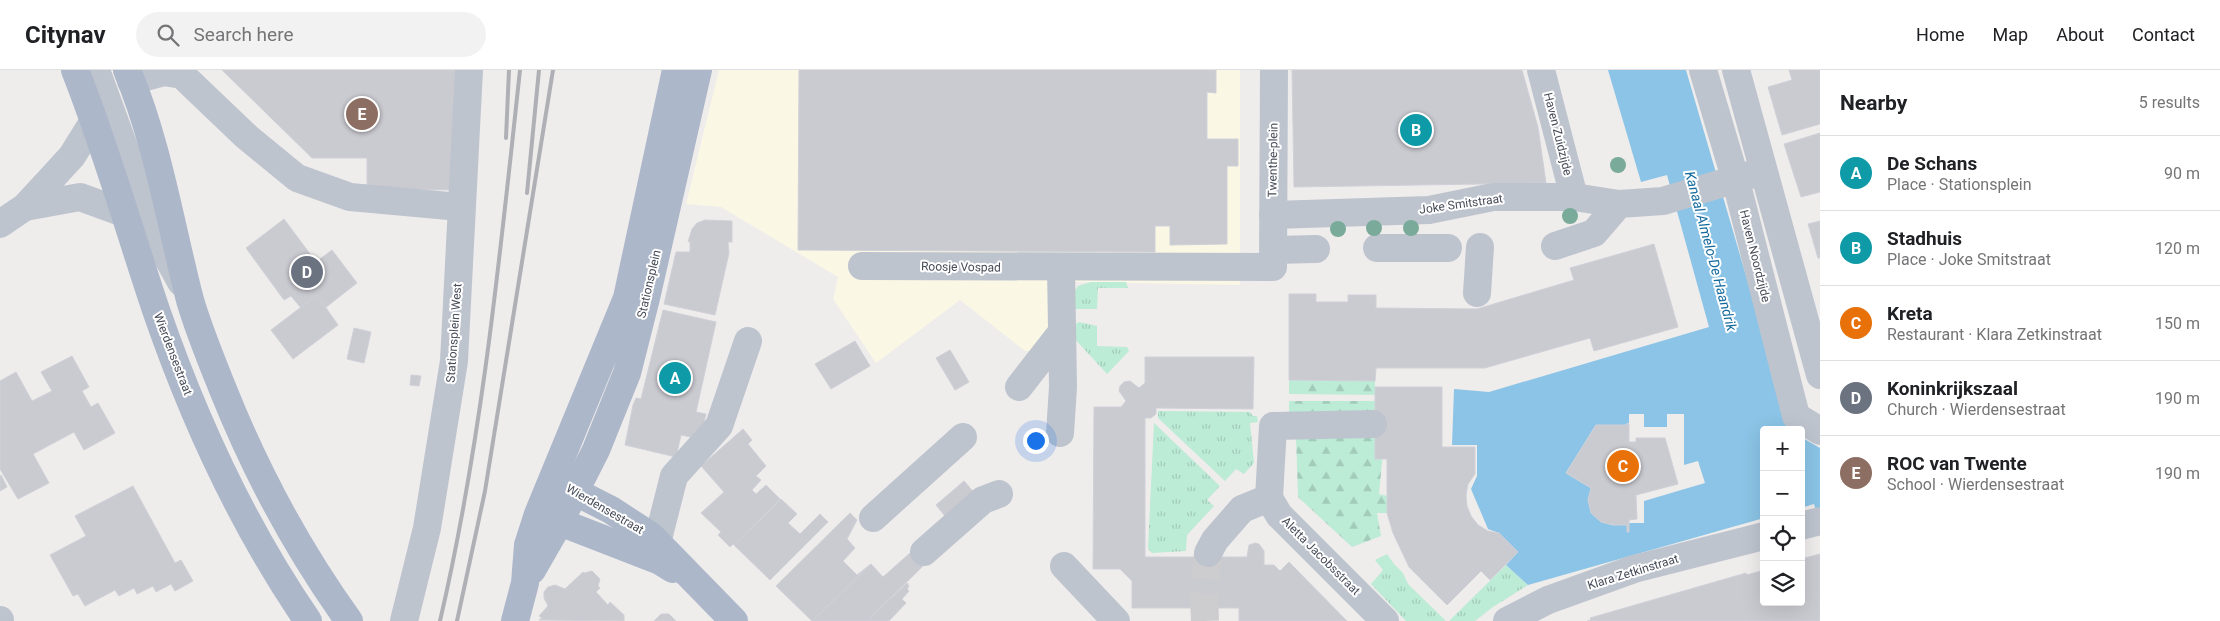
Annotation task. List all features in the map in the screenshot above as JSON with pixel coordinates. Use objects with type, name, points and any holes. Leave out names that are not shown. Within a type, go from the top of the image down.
[{"type":"main road","name":"Wierdensestraat","points":[[75,70],[95,119],[157,312],[211,452],[253,532],[308,621]]},
{"type":"main road","name":"Stationsplein","points":[[564,485],[627,298],[676,70]]},
{"type":"main road","name":"Stationsplein","points":[[564,485],[596,450],[626,373],[646,298],[698,70]]},
{"type":"main road","points":[[129,76],[160,170],[191,302],[212,363],[258,469],[303,553],[349,621]]},
{"type":"main road","name":"Wierdensestraat","points":[[564,485],[611,510],[651,536],[734,621]]},
{"type":"main road","points":[[516,621],[525,582],[548,518],[564,485]]},
{"type":"main road","name":"Wierdensestraat","points":[[548,518],[660,561],[697,585]]},
{"type":"street","points":[[96,70],[158,240],[191,302]]},
{"type":"street","name":"Stationsplein West","points":[[404,621],[427,528],[453,370],[468,70]]},
{"type":"street","name":"Twenthe-plein","points":[[1274,70],[1274,258]]},
{"type":"street","name":"Haven Zuidzijde","points":[[1541,70],[1574,198]]},
{"type":"street","name":"Haven Noordzijde","points":[[1703,70],[1730,182],[1796,416],[1820,430]]},
{"type":"street","points":[[1736,70],[1820,375]]},
{"type":"street","points":[[129,76],[164,72],[182,75],[272,160],[297,178],[319,187],[350,197],[460,207]]},
{"type":"street","points":[[0,224],[25,206],[72,156],[95,119]]},
{"type":"street","name":"Joke Smitstraat","points":[[1273,215],[1429,210],[1493,197],[1574,198],[1619,204],[1663,201],[1764,170]]},
{"type":"street","points":[[25,206],[80,197],[124,213]]},
{"type":"street","points":[[1555,246],[1594,233],[1619,204]]},
{"type":"street","points":[[1477,293],[1480,247]]},
{"type":"street","points":[[1377,248],[1448,248]]},
{"type":"street","points":[[1060,434],[1062,387],[1061,268],[1274,258],[1316,249]]},
{"type":"street","name":"Roosje Vospad","points":[[862,266],[1061,268]]},
{"type":"street","points":[[1019,387],[1061,333]]},
{"type":"street","points":[[657,543],[674,476],[719,426],[748,341]]},
{"type":"street","points":[[1208,552],[1215,540],[1242,510],[1269,498],[1274,426],[1373,424]]},
{"type":"street","points":[[873,518],[963,437]]},
{"type":"street","points":[[924,552],[983,500],[999,494]]},
{"type":"street","name":"Aletta Jacobsstraat","points":[[1269,498],[1279,515],[1385,621]]},
{"type":"street","name":"Klara Zetkinstraat","points":[[1508,621],[1548,600],[1634,569],[1760,537]]},
{"type":"street","points":[[1064,566],[1116,621]]},
{"type":"shaded area","points":[[719,70],[1240,70],[1240,285],[1075,282],[1067,349],[1025,351],[960,300],[876,363],[833,299],[838,277],[721,207],[686,204]]},
{"type":"green space","points":[[1091,282],[1126,282],[1128,288],[1098,288],[1097,309],[1073,309],[1073,294],[1078,286]]},
{"type":"green space","points":[[1079,322],[1097,326],[1097,346],[1127,347],[1129,351],[1107,374],[1073,337],[1071,327]]},
{"type":"green space","points":[[1289,380],[1375,381],[1375,395],[1289,394]]},
{"type":"green space","points":[[1289,401],[1375,401],[1375,416],[1289,417]]},
{"type":"green space","points":[[1158,411],[1250,412],[1253,416],[1257,416],[1258,422],[1250,423],[1254,463],[1244,474],[1236,469],[1225,481],[1158,418]]},
{"type":"green space","points":[[1154,423],[1220,486],[1207,500],[1214,506],[1187,535],[1186,551],[1152,553],[1148,549]]},
{"type":"green space","points":[[1375,436],[1383,451],[1379,494],[1387,496],[1387,513],[1377,513],[1381,536],[1352,547],[1298,497],[1296,437]]},
{"type":"green space","points":[[1387,554],[1403,573],[1408,584],[1446,621],[1406,621],[1371,584],[1383,570],[1375,560]]},
{"type":"green space","points":[[1506,565],[1528,585],[1475,621],[1449,621]]},
{"type":"water","name":"Kanaal Almelo-De Haandrik","points":[[1608,70],[1686,70],[1790,426],[1760,426],[1760,519],[1528,585],[1506,565],[1518,552],[1499,533],[1488,529],[1471,489],[1477,476],[1477,445],[1452,445],[1454,389],[1489,392],[1709,327],[1667,175],[1641,182]],"holes":[[[1627,423],[1629,430],[1628,532],[1627,525],[1613,525],[1601,522],[1591,488],[1566,473],[1596,425],[1627,425]]]},
{"type":"water","points":[[1805,439],[1820,448],[1820,526],[1814,504],[1805,507]]},
{"type":"pier","points":[[1629,414],[1644,414],[1644,427],[1667,427],[1667,414],[1684,414],[1684,465],[1698,461],[1705,483],[1644,501],[1644,523],[1629,523],[1639,443],[1629,442]]},
{"type":"building","points":[[222,70],[457,70],[456,190],[367,189],[367,158],[312,158]]},
{"type":"building","points":[[799,70],[1216,70],[1216,93],[1207,92],[1207,139],[1238,139],[1238,166],[1227,166],[1227,244],[1170,245],[1170,226],[1155,226],[1155,252],[798,250]]},
{"type":"building","points":[[1292,70],[1522,70],[1538,127],[1546,183],[1294,187]]},
{"type":"building","points":[[1789,70],[1820,70],[1820,124],[1782,135],[1768,87],[1792,80]]},
{"type":"building","points":[[1820,133],[1820,192],[1801,197],[1784,144]]},
{"type":"building","points":[[284,219],[316,262],[332,250],[357,283],[325,308],[317,295],[301,308],[291,296],[284,300],[246,248]]},
{"type":"building","points":[[705,220],[732,221],[732,242],[728,242],[729,253],[715,315],[664,304],[676,252],[690,252],[690,241],[688,242],[692,229],[697,223]]},
{"type":"building","points":[[1820,221],[1820,258],[1818,258],[1808,224]]},
{"type":"building","points":[[1654,244],[1678,327],[1594,351],[1590,338],[1485,368],[1376,368],[1375,381],[1289,380],[1289,294],[1316,294],[1316,302],[1348,302],[1348,295],[1376,295],[1376,308],[1477,309],[1574,280],[1570,268]]},
{"type":"building","points":[[317,295],[338,325],[293,359],[271,330]]},
{"type":"building","points":[[663,310],[716,322],[696,412],[706,414],[700,439],[681,435],[676,457],[625,445],[633,405],[636,398],[641,399]]},
{"type":"building","points":[[354,328],[371,332],[364,363],[347,359]]},
{"type":"building","points":[[855,341],[870,366],[831,389],[815,364]]},
{"type":"building","points":[[950,350],[969,382],[955,390],[936,358]]},
{"type":"building","points":[[72,356],[89,387],[82,391],[91,407],[98,403],[115,433],[84,450],[74,432],[33,454],[49,483],[18,499],[0,469],[0,381],[16,372],[32,401],[52,391],[41,372]]},
{"type":"building","points":[[1145,357],[1254,357],[1253,409],[1156,408],[1156,414],[1151,418],[1145,418],[1145,557],[1247,557],[1249,545],[1259,544],[1264,551],[1264,565],[1274,565],[1280,571],[1289,562],[1347,621],[1239,621],[1239,608],[1132,608],[1132,581],[1120,569],[1093,569],[1094,407],[1121,407],[1126,401],[1119,391],[1120,386],[1124,382],[1130,381],[1139,388],[1145,383]]},
{"type":"building","points":[[411,375],[421,376],[419,386],[410,385]]},
{"type":"building","points":[[1375,387],[1442,387],[1442,447],[1475,447],[1475,474],[1468,484],[1466,495],[1467,506],[1471,516],[1478,525],[1488,531],[1499,533],[1518,552],[1490,580],[1481,571],[1447,605],[1409,567],[1393,533],[1387,513],[1387,459],[1375,459]]},
{"type":"building","points":[[1627,423],[1629,424],[1629,442],[1636,442],[1636,438],[1665,438],[1678,484],[1636,495],[1637,519],[1629,520],[1629,532],[1627,532],[1627,525],[1613,525],[1601,522],[1591,513],[1588,500],[1591,488],[1566,473],[1596,425],[1627,425]]},
{"type":"building","points":[[743,429],[752,440],[748,444],[766,466],[756,476],[761,480],[752,490],[756,494],[766,485],[780,499],[730,547],[718,535],[721,532],[701,513],[724,492],[701,466]]},
{"type":"building","points":[[0,476],[7,487],[0,491]]},
{"type":"building","points":[[964,481],[977,496],[949,521],[936,505]]},
{"type":"building","points":[[133,486],[175,563],[181,560],[193,581],[175,591],[171,584],[156,592],[153,586],[137,594],[134,588],[119,596],[115,590],[85,606],[78,594],[73,596],[50,555],[86,536],[75,516]]},
{"type":"building","points":[[781,499],[797,514],[788,523],[800,534],[820,514],[828,522],[770,580],[734,545]]},
{"type":"building","points":[[850,513],[857,520],[847,539],[855,548],[843,561],[857,575],[871,564],[812,621],[776,586]]},
{"type":"building","points":[[910,553],[923,566],[867,621],[812,621],[871,564],[883,577]]},
{"type":"building","points":[[1820,554],[1820,621],[1587,621],[1591,620],[1590,618],[1746,573],[1747,575],[1760,571],[1760,606],[1805,606],[1805,558]]},
{"type":"building","points":[[592,571],[600,579],[598,586],[600,588],[596,592],[608,605],[610,602],[624,615],[624,621],[539,620],[542,618],[539,616],[548,606],[544,598],[544,592],[548,587],[555,585],[565,589],[583,572]]},
{"type":"building","points":[[907,583],[909,591],[902,599],[906,603],[889,621],[867,621]]},
{"type":"building","points":[[661,614],[669,614],[676,621],[654,621]]},
{"type":"tunnel","points":[[1205,621],[1204,594],[1208,553]]},
{"type":"railway","points":[[506,138],[509,70]]},
{"type":"railway","points":[[440,621],[455,553],[478,416],[497,278],[520,70]]},
{"type":"railway","points":[[527,193],[539,70]]},
{"type":"railway","points":[[457,621],[485,491],[553,70]]},
{"type":"place","name":"ROC van Twente","points":[[362,114]]},
{"type":"place","name":"Stadhuis","points":[[1416,130]]},
{"type":"place","name":"Koninkrijkszaal","points":[[307,272]]},
{"type":"place","name":"De Schans","points":[[675,378]]},
{"type":"place","name":"Kreta","points":[[1623,466]]}]
